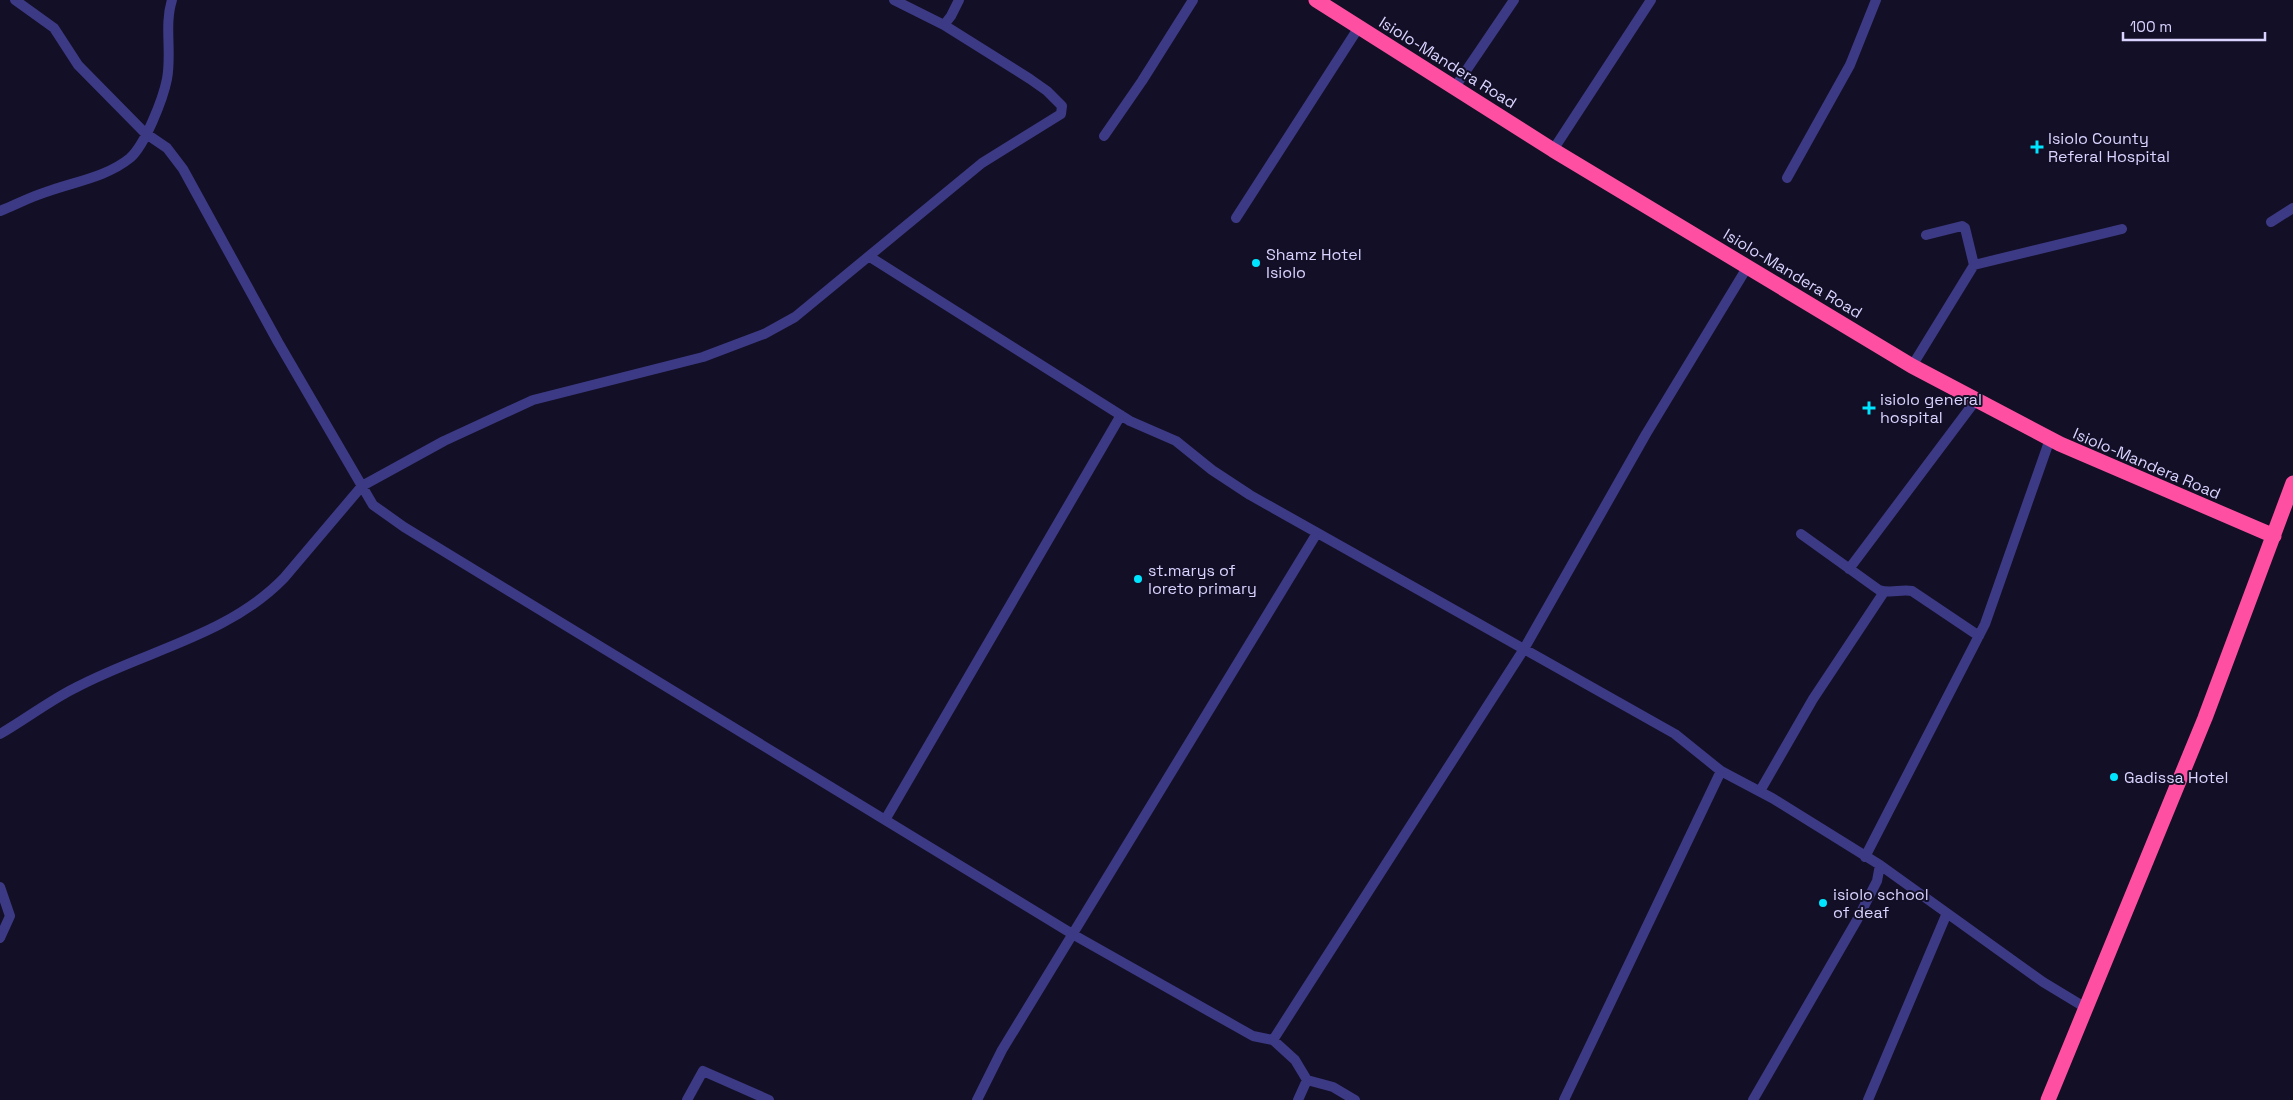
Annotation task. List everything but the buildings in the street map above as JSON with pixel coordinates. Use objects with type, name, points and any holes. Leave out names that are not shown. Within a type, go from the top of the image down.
[{"type":"highway","name":"Isiolo-Mandera Road","points":[[1320,1],[1553,150],[1912,366],[2050,439],[2148,484],[2274,536]]},
{"type":"highway","points":[[2048,1100],[2204,718],[2293,483]]},
{"type":"street","points":[[15,0],[54,28],[78,65],[146,133],[167,148],[183,169],[278,342],[373,505],[404,527],[1074,935],[1254,1036],[1273,1040],[1295,1060],[1307,1080],[1333,1087],[1355,1100]]},
{"type":"street","points":[[0,211],[45,192],[114,167],[130,158],[139,147],[162,97],[167,78],[168,12],[172,0]]},
{"type":"street","points":[[0,734],[76,688],[178,645],[240,612],[271,592],[362,486],[444,441],[533,400],[696,360],[764,334],[795,317],[982,163],[1020,138],[1057,118],[1063,110],[1062,106],[1047,90],[944,25],[894,0]]},
{"type":"street","points":[[944,25],[959,0]]},
{"type":"street","points":[[1104,136],[1193,0]]},
{"type":"street","points":[[1455,87],[1514,0]]},
{"type":"street","points":[[1553,150],[1651,0]]},
{"type":"street","points":[[1788,178],[1850,65],[1876,0]]},
{"type":"street","points":[[1236,218],[1359,27]]},
{"type":"street","points":[[2271,222],[2293,208]]},
{"type":"street","points":[[1926,235],[1962,226],[1965,228],[1974,265]]},
{"type":"street","points":[[1912,366],[1974,265],[2122,229]]},
{"type":"street","points":[[870,257],[1121,415],[1149,431],[1176,441],[1225,479],[1675,734],[1720,771],[1760,791],[1880,866],[2043,982],[2086,1008]]},
{"type":"street","points":[[1273,1040],[1524,649],[1646,434],[1748,266]]},
{"type":"street","points":[[1849,569],[1976,400]]},
{"type":"street","points":[[885,820],[1121,415]]},
{"type":"street","points":[[1865,857],[1985,624],[2050,439]]},
{"type":"street","points":[[977,1100],[1002,1050],[1318,533]]},
{"type":"street","points":[[1801,534],[1884,592],[1912,591],[1979,636]]},
{"type":"street","points":[[1760,791],[1813,699],[1884,592]]},
{"type":"street","points":[[1564,1100],[1720,771]]},
{"type":"street","points":[[1753,1100],[1865,904],[1877,881],[1880,866]]},
{"type":"street","points":[[0,887],[10,916],[0,938]]},
{"type":"street","points":[[1868,1100],[1947,913]]},
{"type":"street","points":[[687,1100],[702,1071],[769,1100]]},
{"type":"street","points":[[1298,1100],[1307,1080]]},
{"type":"place","name":"Isiolo County Referal Hospital","points":[[2037,147]]},
{"type":"place","name":"Shamz Hotel Isiolo","points":[[1256,263]]},
{"type":"place","name":"isiolo general hospital","points":[[1869,408]]},
{"type":"place","name":"st.marys of loreto primary","points":[[1138,579]]},
{"type":"place","name":"Gadissa Hotel","points":[[2114,777]]},
{"type":"place","name":"isiolo school of deaf","points":[[1823,903]]}]
